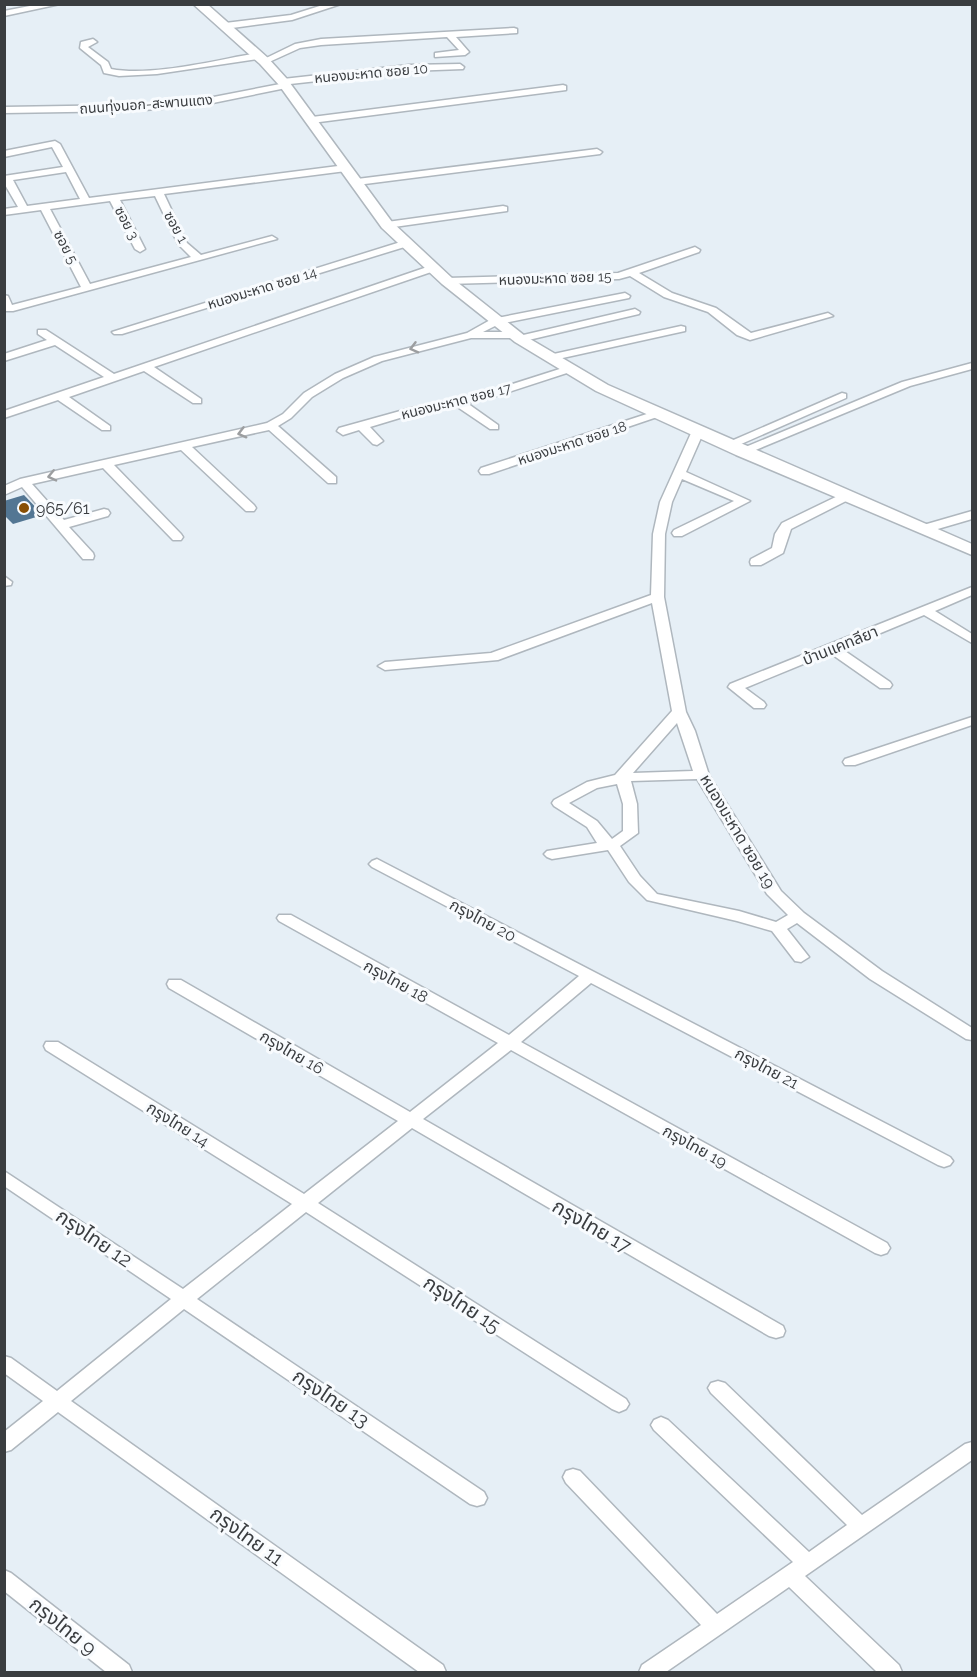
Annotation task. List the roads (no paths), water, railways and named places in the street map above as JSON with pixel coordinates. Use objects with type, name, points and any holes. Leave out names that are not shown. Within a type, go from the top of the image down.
[{"type":"street","points":[[4,14],[56,4]]},
{"type":"street","points":[[199,4],[261,58],[284,84],[387,225],[447,281],[517,337],[549,358],[602,387],[735,448],[972,550]]},
{"type":"street","points":[[225,26],[292,17],[337,4]]},
{"type":"street","points":[[93,42],[84,44],[84,48],[105,64],[107,71],[112,74],[136,74],[261,58],[307,44],[514,31]]},
{"type":"street","points":[[438,55],[465,52],[450,35]]},
{"type":"street","name":"หนองมะหาด ซอย 10","points":[[284,84],[409,68],[460,67]]},
{"type":"street","name":"ถนนทุ่งนอก-สะพานแตง","points":[[4,110],[130,108],[198,103],[284,84]]},
{"type":"street","points":[[312,120],[563,88]]},
{"type":"street","points":[[4,154],[55,144],[86,201]]},
{"type":"street","points":[[357,182],[597,152]]},
{"type":"street","points":[[4,212],[346,168]]},
{"type":"street","points":[[24,210],[6,178],[69,169]]},
{"type":"street","name":"ซอย 1","points":[[158,192],[183,244],[199,259]]},
{"type":"street","name":"ซอย 3","points":[[113,197],[140,249]]},
{"type":"street","name":"ซอย 5","points":[[45,207],[87,288]]},
{"type":"street","points":[[387,225],[503,209]]},
{"type":"street","points":[[4,298],[9,309],[272,239]]},
{"type":"street","name":"หนองมะหาด ซอย 14","points":[[118,332],[407,243]]},
{"type":"street","name":"หนองมะหาด ซอย 15","points":[[447,281],[624,275],[694,250]]},
{"type":"street","points":[[4,415],[433,268]]},
{"type":"street","points":[[631,272],[668,295],[707,307],[741,333],[750,337],[828,316]]},
{"type":"street","points":[[471,335],[496,321],[625,296]]},
{"type":"street","points":[[4,491],[24,482],[271,426],[287,416],[308,395],[339,376],[405,351],[471,335],[517,337],[635,312]]},
{"type":"street","points":[[549,358],[681,329]]},
{"type":"street","points":[[42,332],[113,378]]},
{"type":"street","points":[[4,358],[57,341]]},
{"type":"street","points":[[735,448],[906,384],[972,366]]},
{"type":"street","points":[[146,367],[197,401]]},
{"type":"street","name":"หนองมะหาด ซอย 17","points":[[342,431],[411,411],[486,396],[569,369]]},
{"type":"street","points":[[60,396],[106,428]]},
{"type":"street","points":[[735,448],[842,396]]},
{"type":"street","points":[[458,402],[494,427]]},
{"type":"street","name":"หนองมะหาด ซอย 18","points":[[485,471],[659,413]]},
{"type":"street","points":[[271,426],[332,480]]},
{"type":"street","points":[[362,426],[377,441]]},
{"type":"street","name":"หนองมะหาด ซอย 19","points":[[698,431],[666,502],[659,534],[657,597],[679,711],[702,775],[738,837],[776,894],[798,916],[876,975],[972,1035]]},
{"type":"street","points":[[185,447],[250,508]]},
{"type":"street","points":[[106,464],[177,537]]},
{"type":"street","points":[[678,533],[744,501],[680,474]]},
{"type":"street","points":[[24,482],[88,556]]},
{"type":"street","points":[[756,562],[778,550],[783,529],[786,526],[846,496]]},
{"type":"street","points":[[61,525],[104,513]]},
{"type":"street","points":[[924,529],[972,515]]},
{"type":"street","name":"บ้านแคทลียา","points":[[759,705],[735,687],[972,591]]},
{"type":"street","points":[[385,666],[493,657],[657,597]]},
{"type":"street","points":[[925,610],[972,639]]},
{"type":"street","points":[[832,648],[885,685]]},
{"type":"street","points":[[622,776],[679,711]]},
{"type":"street","points":[[850,762],[972,721]]},
{"type":"street","points":[[702,775],[622,776],[584,789],[559,803],[592,824],[603,840],[612,845],[634,879],[652,897],[739,916],[778,928],[801,957]]},
{"type":"street","points":[[552,854],[612,845],[631,832],[630,804],[622,776]]},
{"type":"street","name":"กรุงไทย 20","points":[[377,864],[589,975]]},
{"type":"street","points":[[778,928],[798,916]]},
{"type":"street","name":"กรุงไทย 18","points":[[285,918],[509,1043]]},
{"type":"street","points":[[4,1444],[304,1203],[509,1043],[589,975]]},
{"type":"street","name":"กรุงไทย 21","points":[[589,975],[944,1161]]},
{"type":"street","name":"กรุงไทย 16","points":[[175,984],[409,1120]]},
{"type":"street","name":"กรุงไทย 19","points":[[509,1043],[881,1248]]},
{"type":"street","name":"กรุงไทย 14","points":[[52,1046],[304,1203]]},
{"type":"street","name":"กรุงไทย 17","points":[[409,1120],[776,1331]]},
{"type":"street","name":"กรุงไทย 12","points":[[4,1177],[184,1299]]},
{"type":"street","name":"กรุงไทย 15","points":[[304,1203],[619,1404]]},
{"type":"street","name":"กรุงไทย 13","points":[[184,1299],[477,1498]]},
{"type":"street","name":"กรุงไทย 11","points":[[4,1363],[59,1400],[435,1672]]},
{"type":"street","points":[[718,1388],[862,1527]]},
{"type":"street","points":[[661,1425],[800,1570],[891,1672]]},
{"type":"street","points":[[650,1672],[972,1450]]},
{"type":"street","points":[[573,1477],[715,1626]]},
{"type":"street","name":"กรุงไทย 9","points":[[4,1579],[121,1672]]},
{"type":"place","name":"965/61","points":[[24,508]]}]
